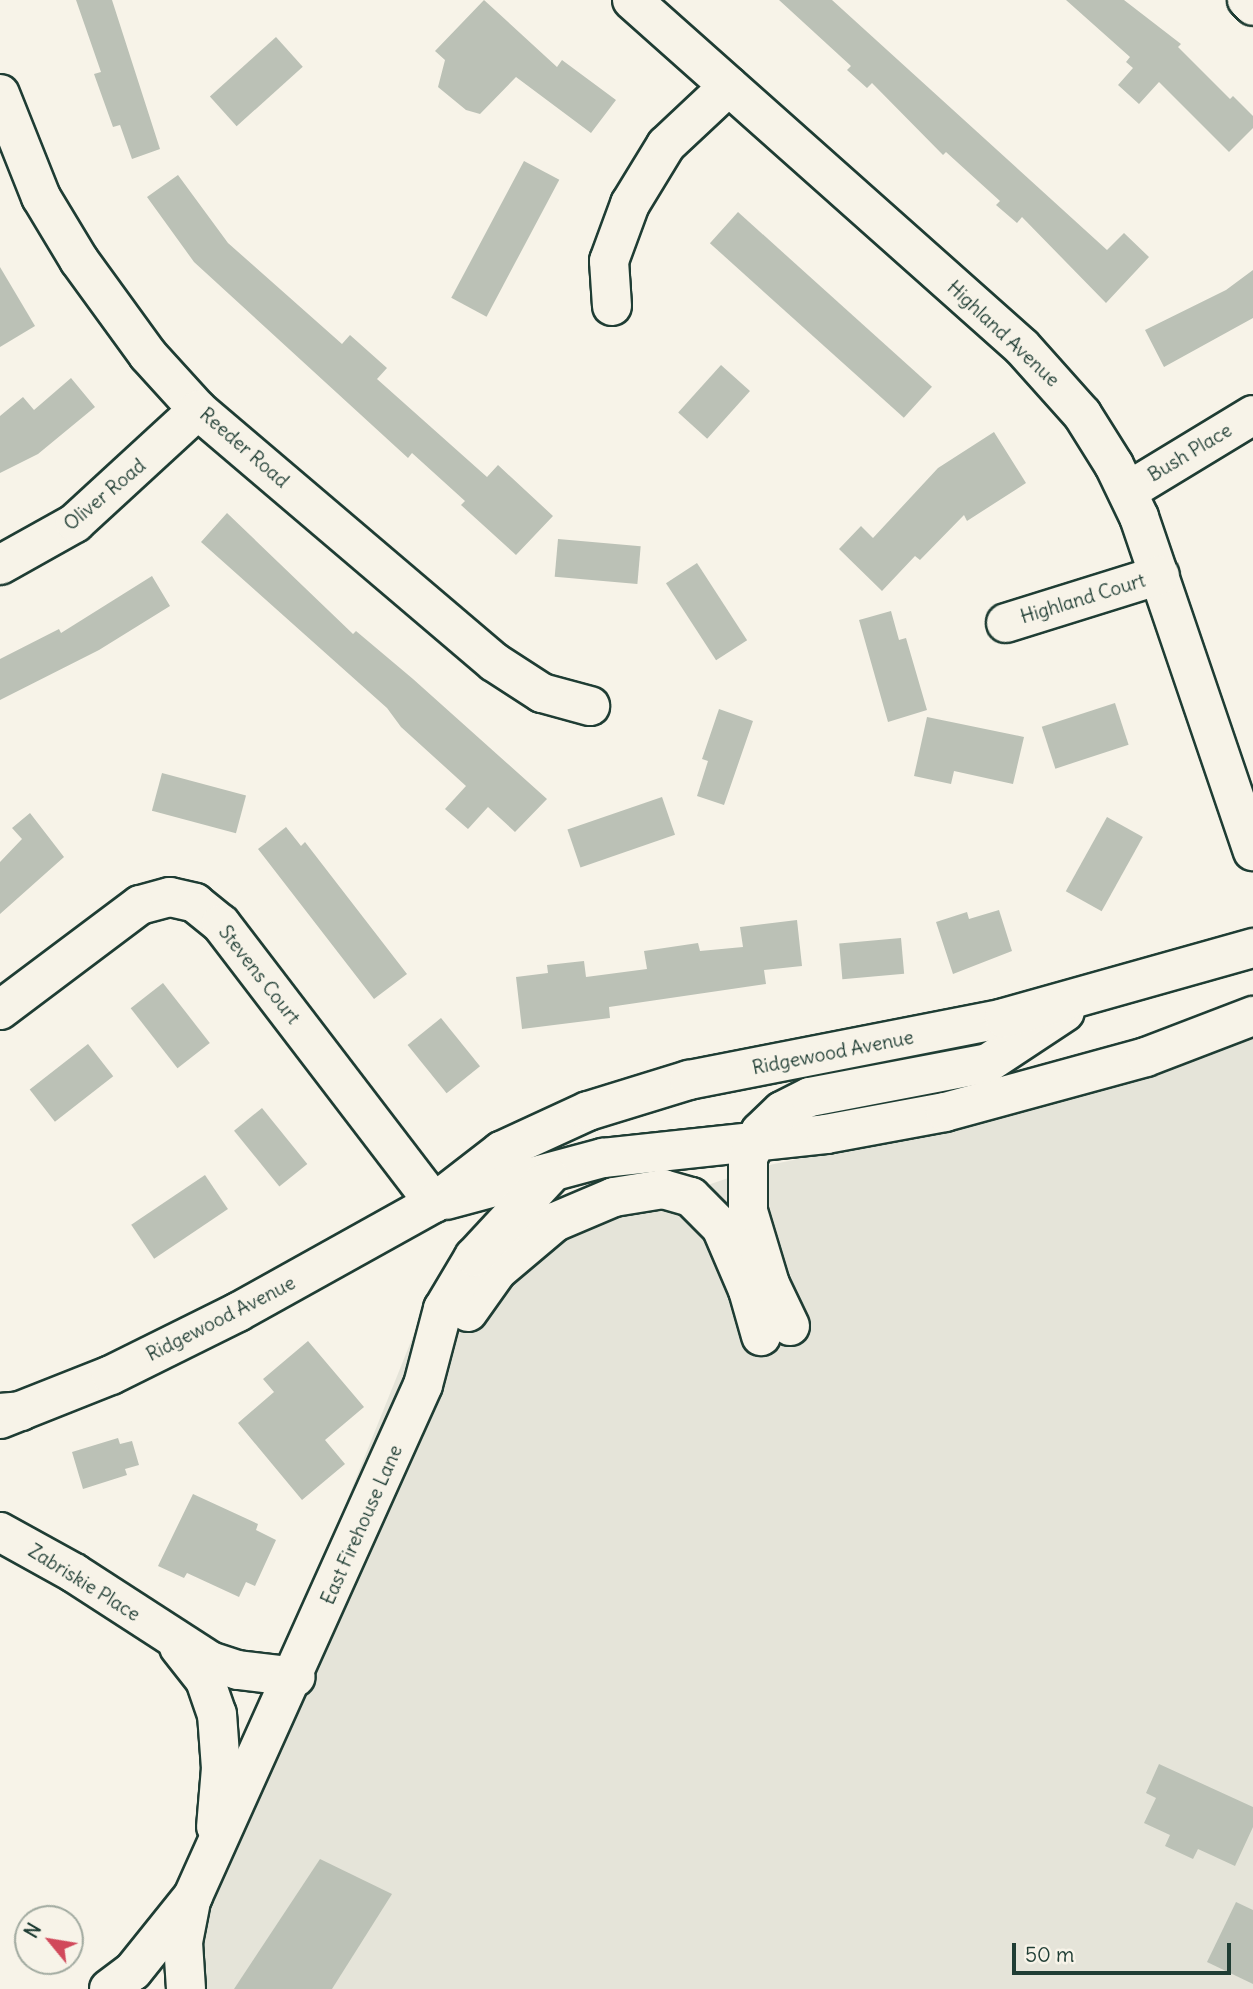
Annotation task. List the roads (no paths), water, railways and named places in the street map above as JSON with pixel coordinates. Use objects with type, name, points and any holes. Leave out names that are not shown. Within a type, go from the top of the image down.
[{"type":"main road","name":"Highland Avenue","points":[[632,0],[1044,369],[1100,439],[1128,491],[1160,575],[1253,851]]},
{"type":"main road","points":[[1247,0],[1253,6]]},
{"type":"main road","points":[[612,306],[609,261],[629,204],[666,145],[729,86]]},
{"type":"main road","name":"Reeder Road","points":[[0,94],[41,197],[79,260],[148,355],[198,410],[494,662],[542,693],[590,706]]},
{"type":"main road","name":"Oliver Road","points":[[0,565],[75,523],[198,410]]},
{"type":"main road","name":"Bush Place","points":[[1128,491],[1253,415]]},
{"type":"main road","name":"Highland Court","points":[[1006,623],[1160,575]]},
{"type":"main road","name":"Stevens Court","points":[[0,1010],[141,905],[170,897],[195,904],[221,924],[434,1203]]},
{"type":"main road","name":"Ridgewood Avenue","points":[[7,1414],[190,1337],[434,1203],[502,1151],[635,1094],[914,1038],[1090,995],[1253,948]]},
{"type":"main road","points":[[423,1385],[474,1301],[524,1244],[555,1222],[591,1205],[644,1191],[676,1191],[708,1211],[776,1331],[770,1284],[748,1210],[745,1176],[754,1142],[782,1111],[810,1097],[988,1063],[1090,995]]},
{"type":"main road","name":"Ridgewood Avenue","points":[[434,1203],[552,1172],[651,1150],[754,1142],[875,1125],[1005,1097],[1146,1057],[1253,1016]]},
{"type":"main road","name":"East Firehouse Lane","points":[[193,1896],[296,1676],[423,1385],[443,1309],[457,1281],[493,1233],[552,1172]]},
{"type":"main road","name":"Zabriskie Place","points":[[0,1532],[74,1573],[167,1636]]},
{"type":"main road","points":[[167,1636],[225,1667],[296,1676]]},
{"type":"main road","points":[[167,1636],[205,1680],[217,1714],[221,1768],[211,1858]]},
{"type":"main road","points":[[109,1989],[133,1971],[193,1896]]},
{"type":"main road","points":[[186,1989],[184,1934],[193,1896]]}]
